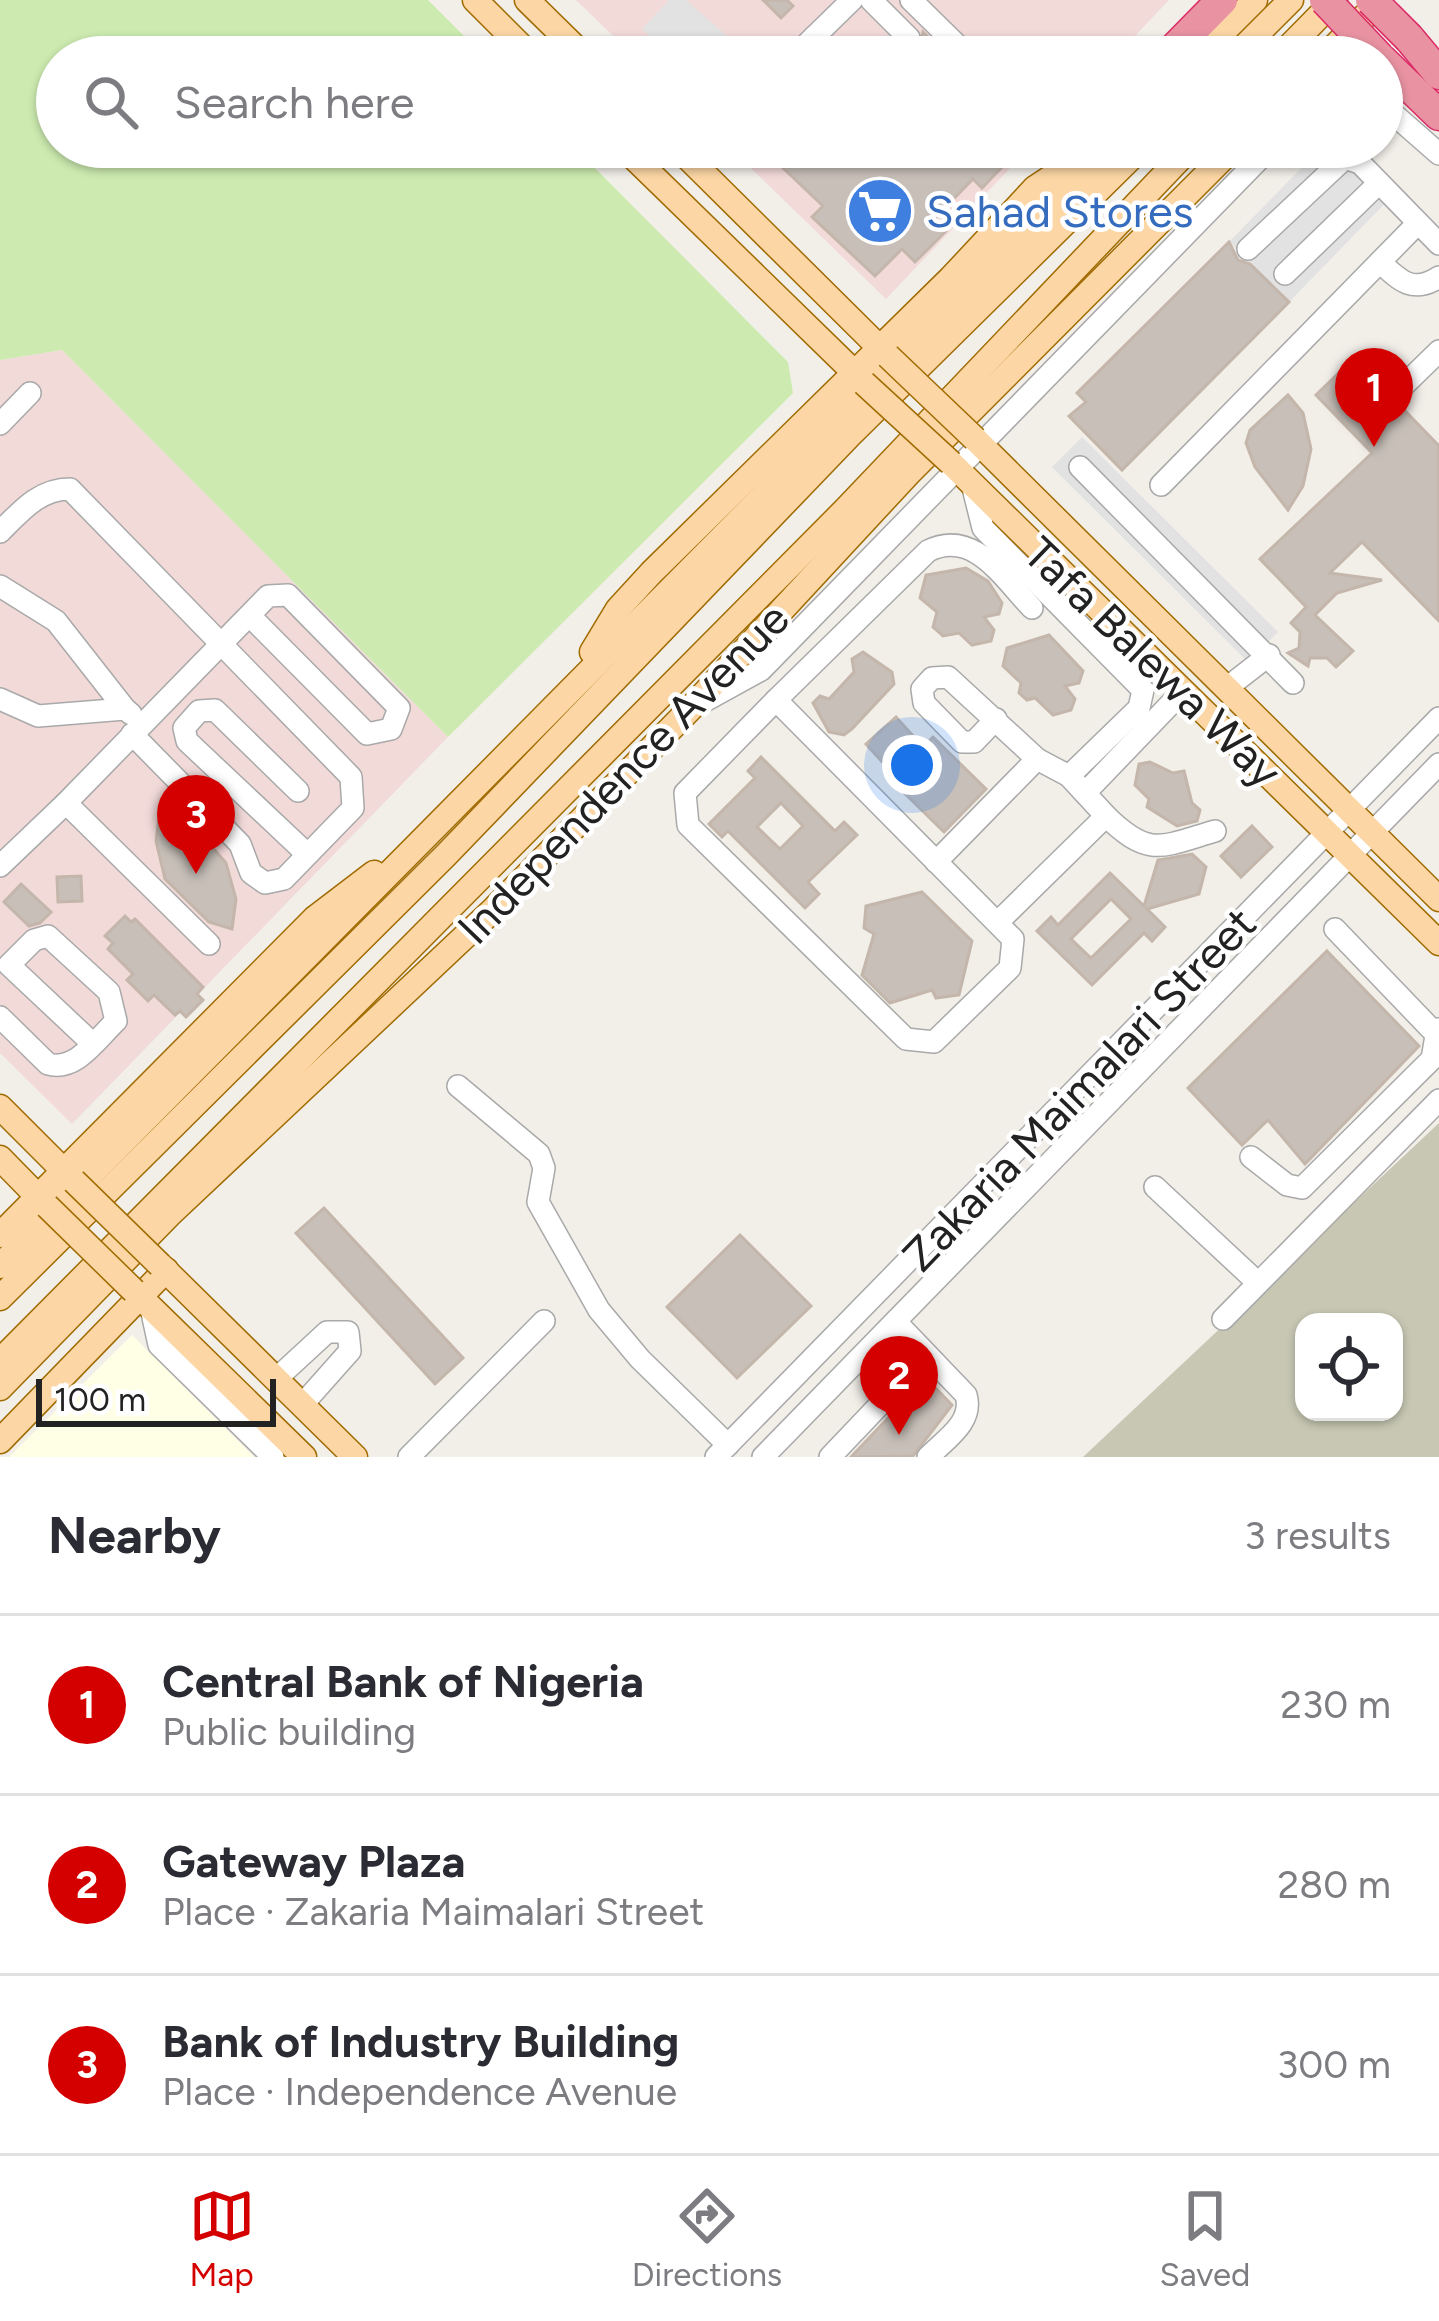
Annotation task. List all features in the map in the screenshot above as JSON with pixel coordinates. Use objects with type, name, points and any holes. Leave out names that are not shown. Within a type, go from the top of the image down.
[{"type":"highway","points":[[1187,36],[1222,0]]},
{"type":"highway","points":[[1325,0],[1359,36]]},
{"type":"highway","points":[[1371,0],[1439,74]]},
{"type":"highway","points":[[1403,88],[1429,124]]},
{"type":"main road","points":[[475,0],[511,36]]},
{"type":"main road","points":[[527,0],[564,36]]},
{"type":"main road","points":[[1219,36],[1255,0]]},
{"type":"main road","points":[[1255,36],[1291,0]]},
{"type":"main road","points":[[1300,36],[1335,0]]},
{"type":"main road","points":[[1345,36],[1381,0]]},
{"type":"main road","name":"Tafa Balewa Way","points":[[645,168],[1439,943]]},
{"type":"main road","points":[[705,168],[883,351],[1439,899]]},
{"type":"main road","points":[[0,1266],[581,676],[625,616],[859,377],[1035,188],[1065,168]]},
{"type":"main road","points":[[625,616],[1087,168]]},
{"type":"main road","name":"Independence Avenue","points":[[0,1298],[446,854],[850,435],[1121,168]]},
{"type":"main road","name":"Independence Avenue","points":[[0,1361],[940,412],[1171,168]]},
{"type":"main road","name":"Independence Avenue","points":[[0,1388],[169,1215],[494,909],[690,710],[908,474],[1213,168]]},
{"type":"main road","points":[[0,1235],[69,1176],[315,918],[425,837]]},
{"type":"main road","points":[[0,1107],[356,1457]]},
{"type":"main road","points":[[0,1158],[304,1457]]},
{"type":"main road","points":[[0,1441],[142,1298],[163,1268]]},
{"type":"street","points":[[816,36],[852,0]]},
{"type":"street","points":[[872,0],[907,36]]},
{"type":"street","points":[[911,0],[948,36]]},
{"type":"street","points":[[1429,124],[1439,154]]},
{"type":"street","points":[[1429,124],[1439,166]]},
{"type":"street","points":[[1226,192],[1236,168]]},
{"type":"street","points":[[690,710],[761,670],[960,473],[979,441],[1250,168]]},
{"type":"street","points":[[1248,249],[1331,168]]},
{"type":"street","points":[[1364,168],[1439,244]]},
{"type":"street","points":[[1285,274],[1378,183]]},
{"type":"street","points":[[1161,485],[1418,223]]},
{"type":"street","points":[[1380,262],[1403,284],[1419,287],[1439,277]]},
{"type":"street","points":[[1071,311],[1157,264]]},
{"type":"street","points":[[1401,388],[1439,351]]},
{"type":"street","points":[[0,424],[30,393]]},
{"type":"street","points":[[1080,467],[1293,682]]},
{"type":"street","points":[[960,473],[982,528],[1143,690],[1139,708],[1077,784]]},
{"type":"street","points":[[0,532],[29,502],[54,489],[70,489],[351,776],[353,808],[284,879],[265,883],[251,873],[240,844],[134,722],[56,621],[0,586]]},
{"type":"street","points":[[776,700],[1013,939],[1010,968],[934,1042],[906,1039],[697,838],[683,810],[685,793],[776,700],[928,551],[960,542],[977,551],[1032,608]]},
{"type":"street","points":[[0,866],[66,802],[134,722],[220,647],[268,596],[288,595],[399,708],[391,729],[367,734],[250,616]]},
{"type":"street","points":[[1228,687],[1269,655]]},
{"type":"street","points":[[1077,784],[1183,691]]},
{"type":"street","points":[[0,699],[38,716],[134,722]]},
{"type":"street","points":[[298,791],[215,710],[199,711],[184,728],[188,741],[308,854]]},
{"type":"street","name":"Zakaria Maimalari Street","points":[[722,1451],[971,1203],[1439,718]]},
{"type":"street","points":[[996,719],[1036,759],[1077,784],[1130,839],[1147,847],[1215,831]]},
{"type":"street","points":[[936,862],[1036,759]]},
{"type":"street","name":"Zakaria Maimalari Street","points":[[763,1457],[1439,764]]},
{"type":"street","points":[[66,802],[208,944]]},
{"type":"street","points":[[998,922],[1106,816]]},
{"type":"street","points":[[1251,1157],[1287,1185],[1302,1188],[1432,1059],[1438,1030],[1335,929]]},
{"type":"street","points":[[0,1017],[48,1064],[70,1064],[93,1044],[118,1012],[109,992],[48,936],[34,940],[4,969],[93,1044]]},
{"type":"street","points":[[458,1086],[539,1154],[544,1168],[538,1202],[598,1310],[722,1451]]},
{"type":"street","points":[[1223,1318],[1439,1100]]},
{"type":"street","points":[[1155,1187],[1257,1282]]},
{"type":"street","points":[[934,1240],[958,1261]]},
{"type":"street","points":[[142,1298],[159,1346],[273,1457]]},
{"type":"street","points":[[409,1457],[544,1321]]},
{"type":"street","points":[[897,1322],[966,1394],[970,1407],[966,1419],[928,1457]]},
{"type":"street","points":[[276,1379],[327,1332],[348,1332],[350,1351],[302,1405]]},
{"type":"street","points":[[830,1457],[927,1355]]},
{"type":"shaded area","points":[[576,0],[1169,0],[1135,36],[613,36]]},
{"type":"shaded area","points":[[669,0],[686,0],[727,36],[650,36],[642,29]]},
{"type":"shaded area","name":"Sahad Stores","points":[[751,168],[1010,168],[886,299]]},
{"type":"shaded area","points":[[1301,168],[1380,168],[1400,188],[1289,302],[1229,242]]},
{"type":"shaded area","points":[[62,350],[448,737],[72,1124],[0,1053],[0,360]]},
{"type":"shaded area","points":[[1082,437],[1278,632],[1248,662],[1052,467]]},
{"type":"shaded area","points":[[1439,1123],[1439,1457],[1083,1457]]},
{"type":"shaded area","points":[[132,1335],[254,1457],[9,1457]]},
{"type":"green space","points":[[0,0],[428,0],[464,36],[36,36],[36,168],[595,168],[788,362],[793,393],[448,737],[62,350],[0,360]]},
{"type":"building","points":[[763,0],[787,0],[793,6],[781,18]]},
{"type":"building","name":"Sahad Stores","points":[[783,168],[1001,168],[982,188],[973,179],[934,219],[946,231],[915,262],[902,249],[875,276],[812,217],[823,206]]},
{"type":"building","points":[[1229,242],[1238,260],[1250,264],[1289,302],[1122,470],[1069,416],[1086,402],[1077,393]]},
{"type":"building","points":[[1354,358],[1439,446],[1439,621],[1362,542],[1330,573],[1382,580],[1337,593],[1315,615],[1353,651],[1336,667],[1327,658],[1310,658],[1308,666],[1288,653],[1299,648],[1300,632],[1291,623],[1306,607],[1260,559],[1372,453],[1316,395]]},
{"type":"building","points":[[1288,395],[1303,413],[1311,449],[1303,486],[1288,510],[1255,467],[1246,443],[1250,430]]},
{"type":"building","points":[[966,568],[988,581],[1002,603],[999,614],[984,617],[994,630],[991,641],[972,645],[959,633],[943,636],[933,627],[937,612],[920,598],[926,575]]},
{"type":"building","points":[[1049,635],[1083,671],[1079,683],[1065,686],[1075,699],[1071,710],[1053,715],[1035,698],[1027,700],[1019,693],[1021,683],[1003,666],[1007,648]]},
{"type":"building","points":[[863,652],[892,672],[894,684],[844,735],[829,732],[813,703],[820,696],[829,699],[854,672],[852,659]]},
{"type":"building","points":[[896,717],[923,747],[933,737],[986,789],[944,832],[891,780],[895,776],[866,744]]},
{"type":"building","points":[[761,757],[835,831],[844,822],[857,835],[808,882],[819,894],[805,908],[728,831],[722,837],[709,824],[755,778],[748,771]],"holes":[[[781,803],[803,826],[780,849],[757,827]]]},
{"type":"building","points":[[1150,762],[1173,773],[1184,771],[1192,803],[1200,810],[1197,821],[1177,826],[1147,807],[1149,799],[1135,785],[1139,764]]},
{"type":"building","points":[[159,818],[199,832],[226,863],[236,899],[232,929],[209,922],[165,879],[156,841]]},
{"type":"building","points":[[1252,826],[1272,847],[1241,877],[1221,856]]},
{"type":"building","points":[[1192,854],[1206,867],[1199,894],[1147,909],[1165,927],[1152,941],[1144,933],[1092,985],[1037,931],[1051,917],[1058,925],[1110,873],[1144,906],[1158,860]],"holes":[[[1111,899],[1131,919],[1091,958],[1071,939]]]},
{"type":"building","points":[[81,876],[82,901],[58,902],[57,877]]},
{"type":"building","points":[[21,884],[51,912],[40,923],[29,926],[4,902]]},
{"type":"building","points":[[922,892],[972,941],[959,995],[936,998],[932,990],[890,1003],[862,975],[874,934],[864,928],[866,906]]},
{"type":"building","points":[[125,916],[131,922],[135,919],[203,987],[197,994],[203,1000],[186,1017],[180,1011],[175,1015],[154,995],[148,1001],[127,980],[133,974],[108,949],[113,943],[105,936]]},
{"type":"building","points":[[1327,951],[1419,1046],[1305,1164],[1268,1120],[1242,1145],[1188,1088]]},
{"type":"building","points":[[324,1208],[463,1358],[435,1384],[296,1233]]},
{"type":"building","points":[[740,1235],[811,1306],[737,1378],[667,1307]]},
{"type":"building","points":[[926,1378],[952,1405],[913,1456],[851,1457]]},
{"type":"place","name":"Sahad Stores","points":[[880,211]]},
{"type":"place","name":"Central Bank of Nigeria","points":[[1374,447]]},
{"type":"place","name":"Bank of Industry Building","points":[[196,874]]},
{"type":"place","name":"Gateway Plaza","points":[[899,1435]]}]
